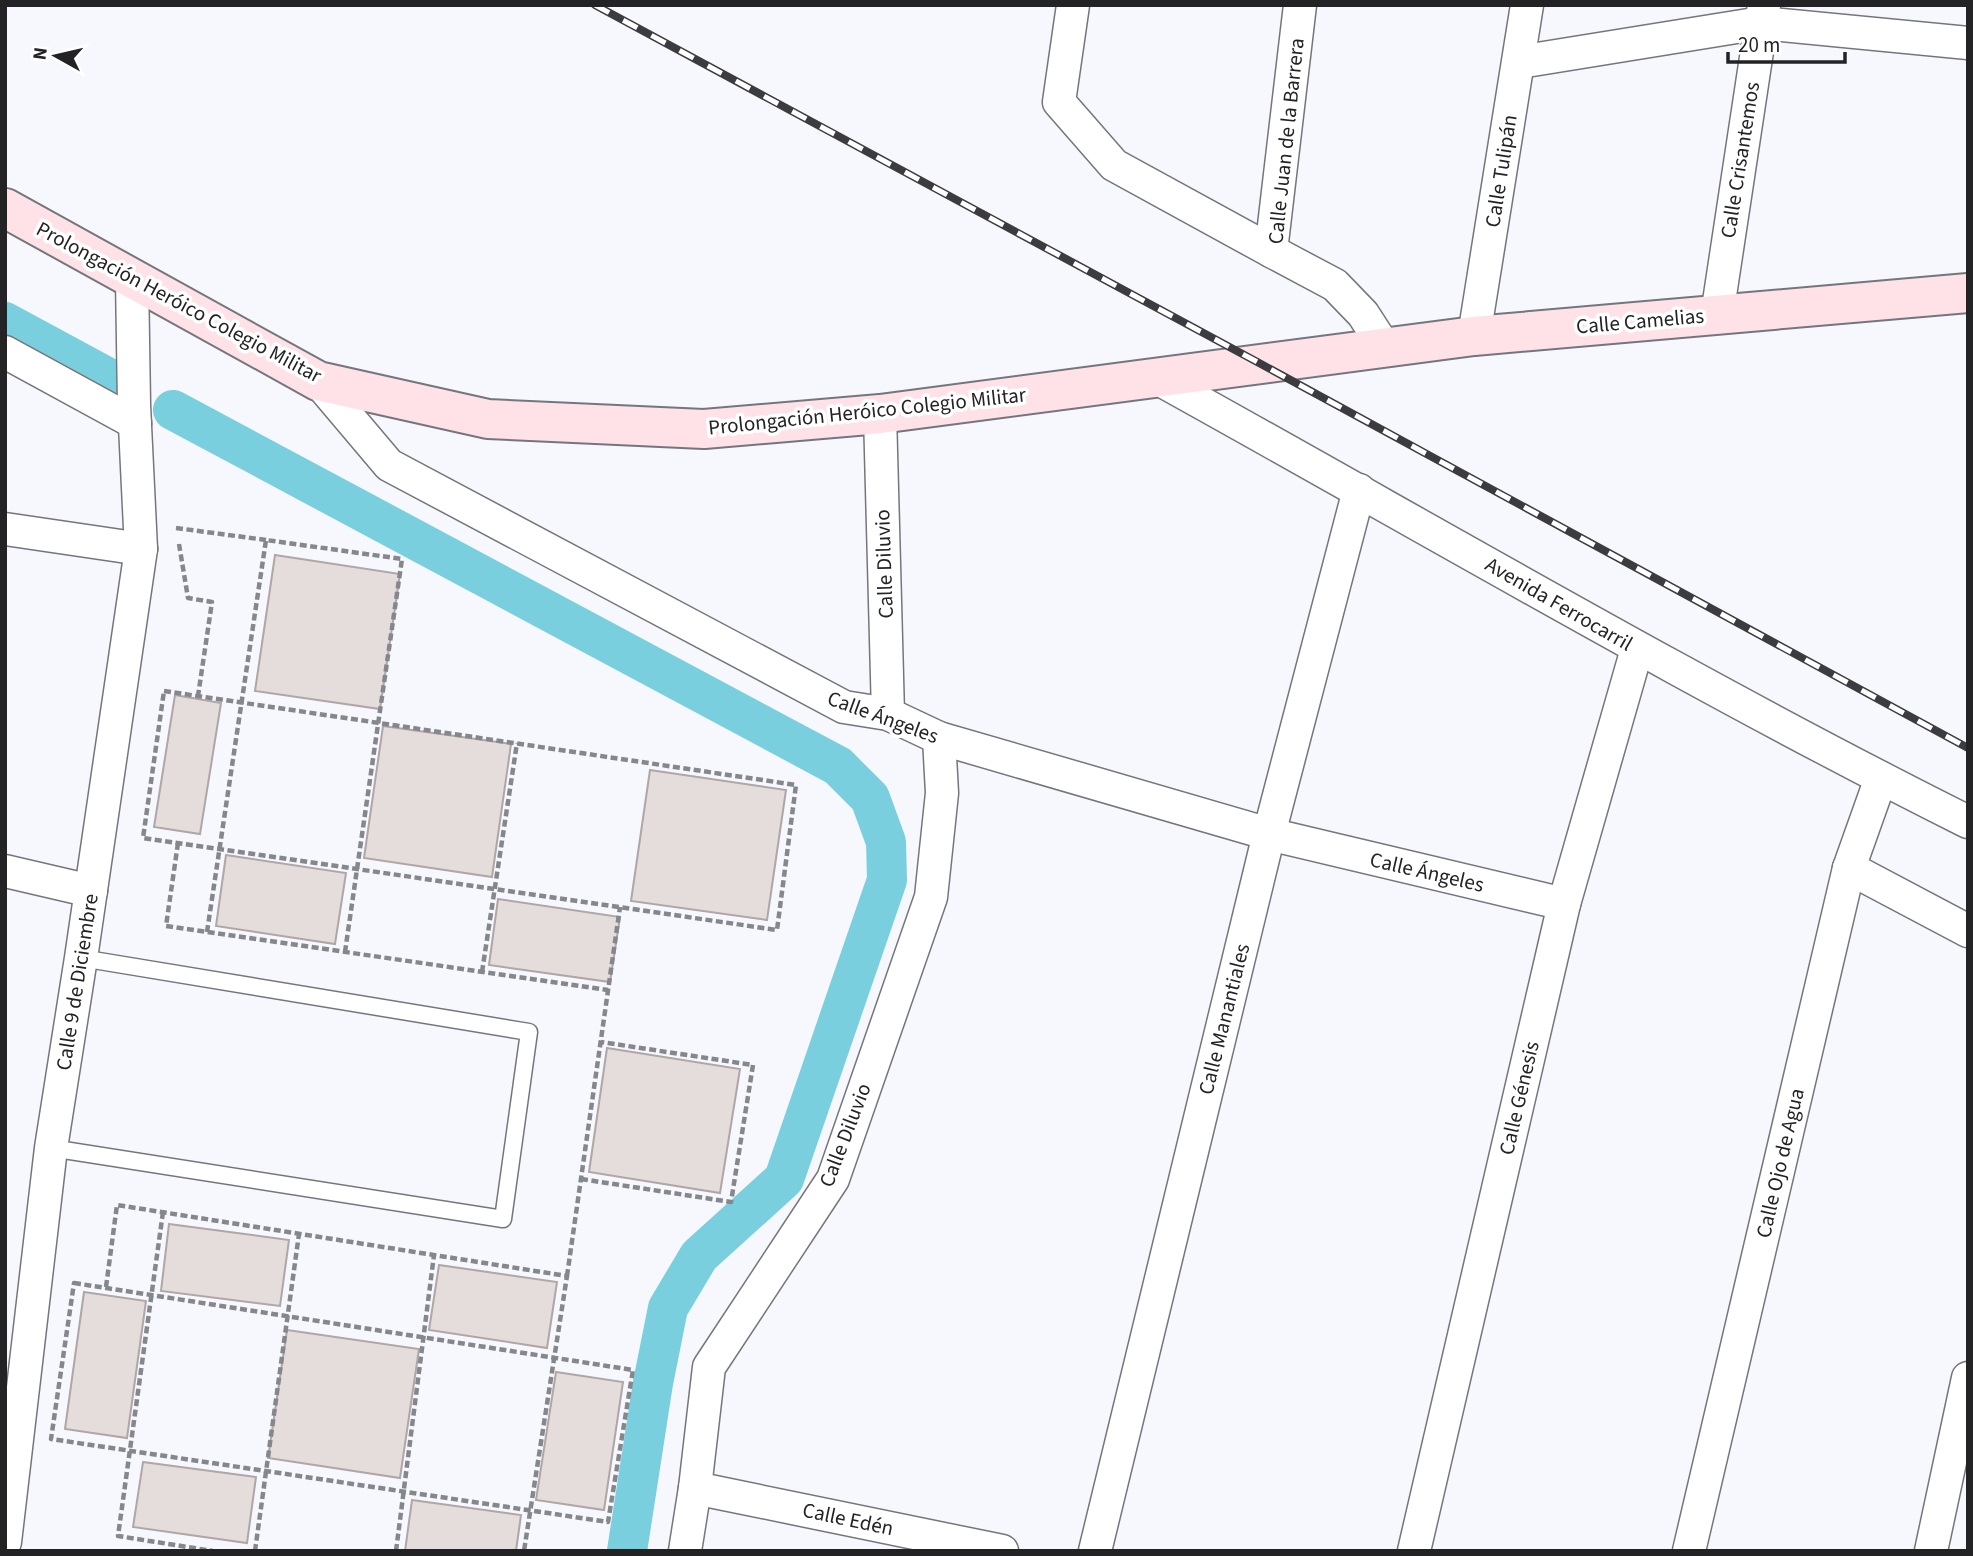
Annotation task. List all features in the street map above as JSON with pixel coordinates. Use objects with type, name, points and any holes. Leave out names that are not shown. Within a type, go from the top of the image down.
[{"type":"street","points":[[1073,5],[1059,102],[1114,165],[1271,251]]},
{"type":"street","name":"Calle Juan de la Barrera","points":[[1300,5],[1271,251],[1335,285],[1363,314],[1385,348]]},
{"type":"street","name":"Calle Tulipán","points":[[1474,336],[1527,5]]},
{"type":"street","points":[[1519,62],[1763,14],[1968,43]]},
{"type":"street","name":"Calle Crisantemos","points":[[1717,314],[1763,14]]},
{"type":"street","name":"Prolongación Heróico Colegio Militar","points":[[5,208],[318,381],[488,419],[704,429],[880,414],[1314,357]]},
{"type":"street","name":"Calle 9 de Diciembre","points":[[5,1542],[51,1148],[92,891],[141,549],[132,277]]},
{"type":"street","name":"Calle Camelias","points":[[1314,357],[1474,336],[1968,293]]},
{"type":"street","points":[[5,352],[135,423]]},
{"type":"street","name":"Avenida Ferrocarril","points":[[1155,377],[1637,649],[1881,779],[1968,822]]},
{"type":"street","name":"Calle Ángeles","points":[[318,381],[389,465],[844,707],[888,714],[939,738],[1269,834],[1564,904]]},
{"type":"street","name":"Calle Diluvio","points":[[880,414],[888,714]]},
{"type":"street","name":"Calle Manantiales","points":[[1095,1551],[1269,834],[1359,490]]},
{"type":"street","points":[[5,529],[141,549]]},
{"type":"street","name":"Calle Génesis","points":[[1414,1551],[1564,904],[1637,649]]},
{"type":"street","name":"Calle Diluvio","points":[[685,1551],[709,1367],[833,1179],[931,897],[943,793],[939,738]]},
{"type":"street","name":"Calle Ojo de Agua","points":[[1689,1551],[1849,868],[1881,779]]},
{"type":"street","points":[[1849,868],[1968,931]]},
{"type":"street","points":[[5,872],[92,891]]},
{"type":"street","points":[[1931,1551],[1968,1378]]},
{"type":"street","name":"Calle Edén","points":[[695,1488],[1002,1551]]},
{"type":"lane","points":[[51,1148],[503,1219],[529,1032],[81,958]]},
{"type":"path","points":[[174,515],[188,598],[212,602],[198,696]]},
{"type":"path","points":[[176,528],[402,559],[345,952]]},
{"type":"path","points":[[207,932],[266,541]]},
{"type":"path","points":[[164,691],[379,722],[796,785],[777,930],[143,838],[164,691]]},
{"type":"path","points":[[482,972],[517,743]]},
{"type":"path","points":[[178,843],[166,926],[608,990]]},
{"type":"path","points":[[524,1551],[620,907]]},
{"type":"path","points":[[581,1179],[731,1202],[753,1065],[601,1042]]},
{"type":"path","points":[[106,1287],[117,1205],[567,1276]]},
{"type":"path","points":[[163,1212],[118,1536],[213,1551]]},
{"type":"path","points":[[255,1551],[299,1234]]},
{"type":"path","points":[[396,1551],[434,1255]]},
{"type":"path","points":[[74,1283],[286,1316],[634,1370],[608,1522],[51,1439],[74,1283]]},
{"type":"building","points":[[275,555],[400,574],[380,709],[255,691]]},
{"type":"building","points":[[175,695],[221,703],[200,834],[154,827]]},
{"type":"building","points":[[383,726],[511,744],[492,877],[364,858]]},
{"type":"building","points":[[650,770],[786,790],[767,920],[631,901]]},
{"type":"building","points":[[226,855],[346,873],[335,944],[216,926]]},
{"type":"building","points":[[498,899],[620,917],[610,982],[489,965]]},
{"type":"building","points":[[607,1048],[740,1069],[720,1193],[589,1172]]},
{"type":"building","points":[[169,1224],[289,1240],[280,1306],[161,1291]]},
{"type":"building","points":[[439,1265],[557,1282],[547,1348],[429,1330]]},
{"type":"building","points":[[84,1292],[146,1301],[127,1438],[65,1429]]},
{"type":"building","points":[[287,1330],[419,1349],[400,1478],[268,1458]]},
{"type":"building","points":[[556,1372],[623,1382],[604,1510],[536,1500]]},
{"type":"building","points":[[143,1462],[256,1477],[247,1543],[133,1527]]},
{"type":"building","points":[[412,1500],[521,1515],[516,1551],[405,1551]]},
{"type":"waterway","points":[[5,322],[116,382]]},
{"type":"waterway","points":[[173,410],[838,766],[870,798],[886,842],[887,880],[784,1179],[699,1256],[668,1308],[653,1383],[627,1551]]},
{"type":"railway","points":[[595,5],[1968,748]]}]
